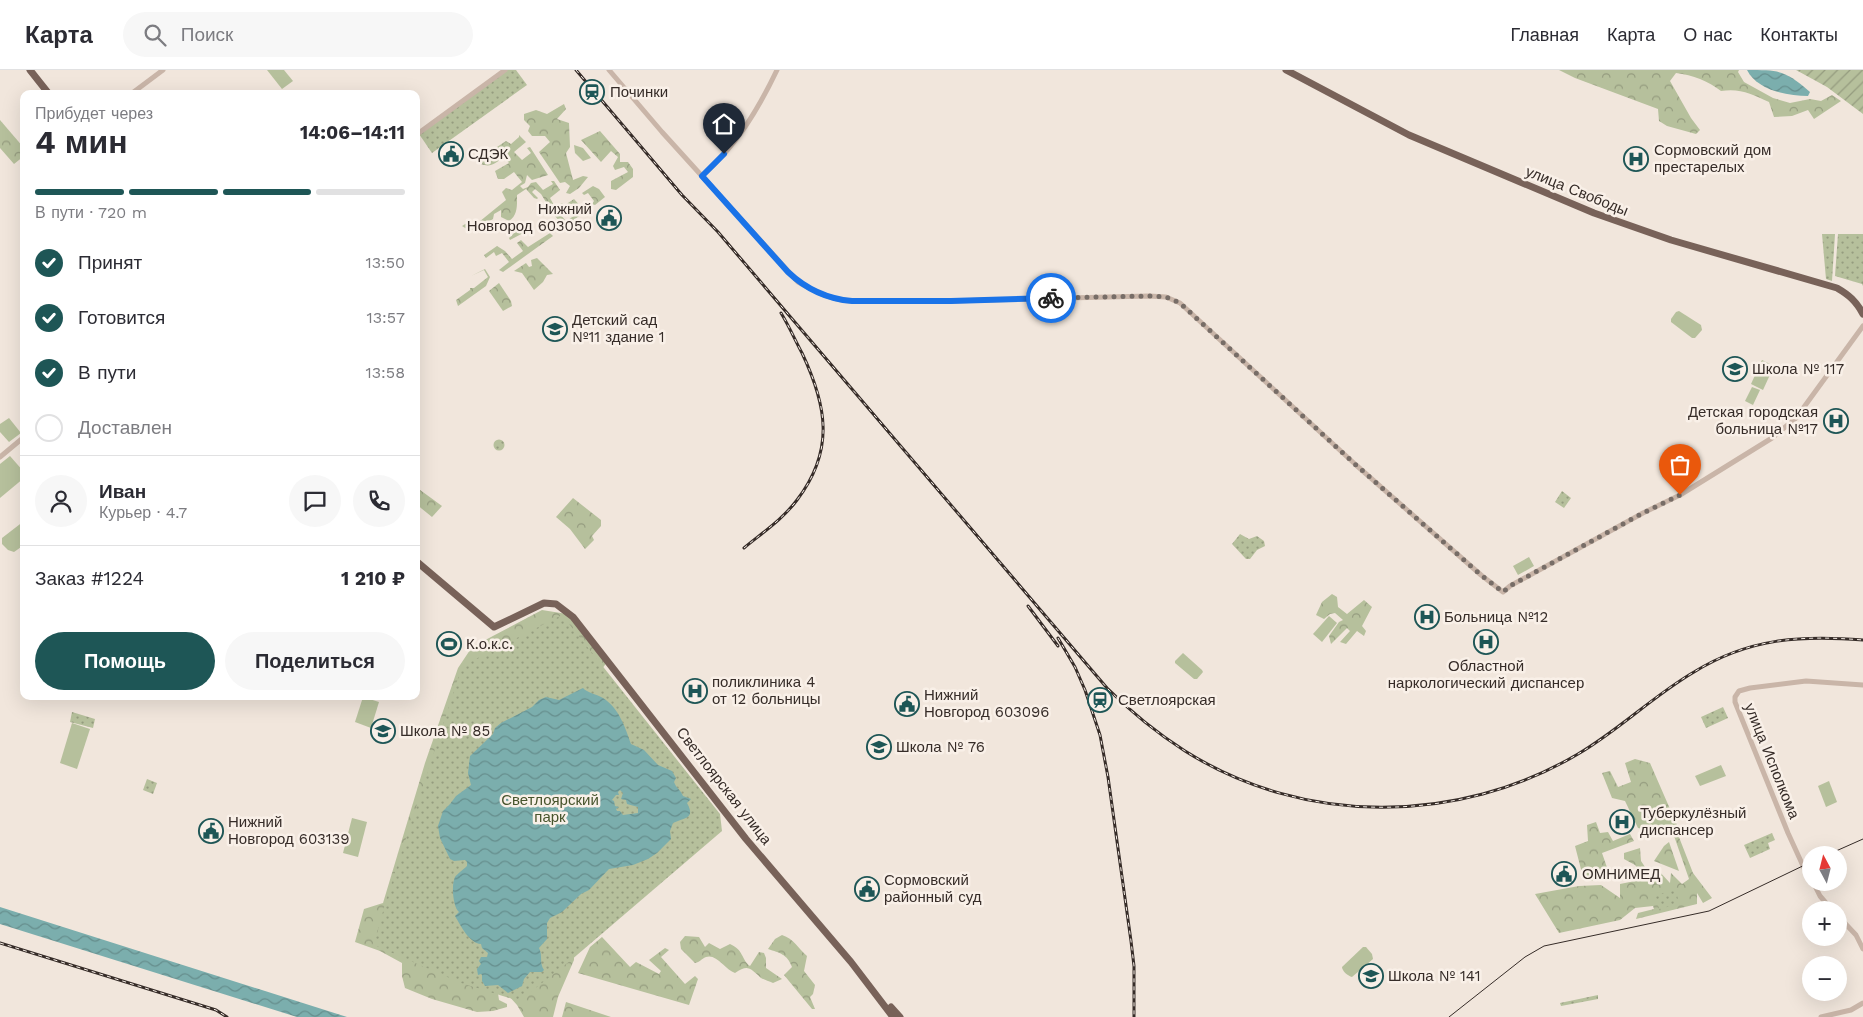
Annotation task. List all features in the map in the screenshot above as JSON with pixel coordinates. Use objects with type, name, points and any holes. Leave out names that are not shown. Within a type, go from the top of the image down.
[{"type":"main road","points":[[30,70],[46,90]]},
{"type":"main road","name":"улица Свободы","points":[[1286,70],[1408,135],[1594,214],[1676,242],[1837,288],[1855,300],[1863,314]]},
{"type":"main road","name":"Светлоярская улица","points":[[420,564],[494,627],[539,604],[549,602],[561,607],[573,617],[746,839],[875,991]]},
{"type":"main road","points":[[875,991],[893,1017]]},
{"type":"main road","points":[[875,991],[900,1017]]},
{"type":"street","points":[[136,90],[163,70]]},
{"type":"street","points":[[420,132],[505,70]]},
{"type":"street","points":[[609,70],[662,132],[798,282],[820,294],[840,300],[951,301],[1149,296],[1174,300],[1211,331],[1356,465],[1481,575],[1503,592],[1510,586],[1643,513],[1680,495],[1772,438],[1796,418],[1863,326]]},
{"type":"street","points":[[702,176],[744,130],[758,108],[777,70]]},
{"type":"street","points":[[0,457],[20,440]]},
{"type":"street","name":"улица Исполкома","points":[[1802,864],[1788,833],[1735,697],[1739,692],[1750,688],[1806,681],[1863,685]]},
{"type":"street","points":[[1847,925],[1856,935],[1863,949]]},
{"type":"street","points":[[1821,1017],[1852,1010],[1863,1003]]},
{"type":"green space","points":[[267,70],[284,70],[293,81],[282,89]]},
{"type":"green space","points":[[505,70],[516,70],[527,85],[432,153],[420,133]]},
{"type":"green space","points":[[1559,70],[1739,70],[1738,72],[1744,82],[1773,98],[1790,103],[1810,99],[1821,101],[1832,95],[1841,101],[1814,119],[1808,110],[1792,116],[1774,117],[1769,102],[1757,96],[1740,91],[1721,91],[1700,79],[1676,73],[1670,81],[1700,130],[1696,134],[1667,126],[1659,121],[1658,109],[1575,78]]},
{"type":"green space","points":[[1796,70],[1863,70],[1863,114],[1827,87]]},
{"type":"green space","points":[[564,104],[566,109],[557,119],[569,123],[570,147],[566,153],[573,180],[583,176],[588,177],[579,188],[570,194],[566,193],[570,186],[565,182],[560,183],[539,152],[550,142],[545,136],[532,136],[528,131],[530,126],[524,120],[524,114],[536,110],[547,114]]},
{"type":"green space","points":[[0,120],[20,143],[20,159],[14,164],[0,148]]},
{"type":"green space","points":[[600,131],[620,154],[620,162],[628,162],[633,169],[633,177],[616,190],[611,189],[611,181],[628,172],[624,167],[615,170],[613,166],[618,157],[611,151],[601,162],[581,140]]},
{"type":"green space","points":[[519,135],[526,142],[514,152],[522,160],[531,153],[527,148],[530,147],[548,175],[532,180],[527,175],[525,183],[520,186],[523,189],[536,182],[543,190],[553,184],[551,181],[554,181],[560,190],[550,198],[555,207],[563,204],[552,212],[541,194],[535,189],[532,192],[538,198],[534,198],[526,189],[517,195],[517,206],[512,219],[509,221],[501,217],[501,210],[494,214],[493,219],[470,231],[462,226],[467,223],[474,226],[506,200],[502,192],[506,188],[512,190],[522,182],[514,172],[504,179],[498,179],[495,171],[509,163],[504,157],[490,165],[481,164],[485,155],[506,141],[511,144]]},
{"type":"green space","points":[[574,145],[583,148],[591,158],[583,161],[575,153]]},
{"type":"green space","points":[[593,186],[599,189],[605,197],[595,205],[592,204],[594,201],[588,193],[584,195],[582,193]]},
{"type":"green space","points":[[574,199],[583,209],[586,207],[588,209],[570,223],[562,224],[554,215],[559,213],[566,221],[577,214],[571,205],[566,207],[565,205]]},
{"type":"green space","points":[[511,223],[519,232],[526,228],[527,231],[510,240],[509,238],[514,233],[508,225]]},
{"type":"green space","points":[[550,233],[553,236],[503,272],[499,270],[509,262],[502,253],[496,256],[494,252],[486,258],[484,255],[497,246],[512,259],[523,251],[517,243],[521,240],[528,247]]},
{"type":"green space","points":[[1822,234],[1835,234],[1832,281],[1826,279]]},
{"type":"green space","points":[[1838,234],[1863,234],[1863,286],[1862,284],[1835,276]]},
{"type":"green space","points":[[537,258],[553,274],[547,275],[543,282],[534,290],[522,273],[514,271],[526,263],[529,267],[532,266],[531,260]]},
{"type":"green space","points":[[485,269],[490,277],[486,286],[458,306],[456,300],[470,290],[470,288],[474,288],[488,277],[484,270],[471,276]]},
{"type":"green space","points":[[499,283],[511,301],[512,306],[503,311],[489,291]]},
{"type":"green space","points":[[1679,311],[1701,325],[1702,330],[1695,338],[1692,338],[1671,322],[1676,312]]},
{"type":"green space","points":[[1762,360],[1774,366],[1763,390],[1751,384]]},
{"type":"green space","points":[[1752,387],[1760,390],[1753,405],[1745,401]]},
{"type":"green space","points":[[9,418],[20,434],[9,442],[0,432],[0,424]]},
{"type":"green space","points":[[499,439],[505,445],[499,451],[493,445]]},
{"type":"green space","points":[[10,456],[20,467],[20,481],[0,498],[0,464]]},
{"type":"green space","points":[[420,490],[442,506],[432,517],[420,507]]},
{"type":"green space","points":[[1562,491],[1571,498],[1564,508],[1555,502]]},
{"type":"green space","points":[[573,498],[601,520],[601,526],[592,536],[594,540],[585,549],[570,529],[556,517]]},
{"type":"green space","points":[[20,524],[20,548],[14,552],[8,550],[2,544],[2,538]]},
{"type":"green space","points":[[1240,534],[1249,539],[1257,536],[1264,541],[1265,546],[1257,550],[1250,559],[1246,559],[1232,544]]},
{"type":"green space","points":[[1529,557],[1534,566],[1518,575],[1513,566]]},
{"type":"green space","points":[[1332,594],[1337,597],[1338,607],[1347,614],[1364,600],[1372,607],[1362,626],[1366,631],[1364,636],[1357,631],[1346,644],[1340,642],[1350,631],[1347,628],[1331,644],[1329,636],[1339,622],[1343,620],[1335,613],[1330,614],[1324,619],[1316,615],[1322,602]]},
{"type":"green space","points":[[542,610],[567,614],[607,662],[602,669],[498,993],[499,1000],[507,1004],[507,1007],[493,1011],[477,1012],[432,999],[405,988],[402,976],[402,963],[380,951],[355,942],[364,909],[383,903],[425,763],[458,668],[472,647]]},
{"type":"green space","name":"Светлоярский парк","points":[[562,615],[720,814],[722,831],[570,961],[519,1001],[461,983],[374,945],[386,900],[462,666]]},
{"type":"green space","points":[[1329,616],[1337,623],[1322,642],[1313,634]]},
{"type":"green space","points":[[1183,653],[1202,670],[1203,672],[1197,679],[1194,679],[1175,663]]},
{"type":"green space","points":[[362,700],[379,702],[371,728],[355,722]]},
{"type":"green space","points":[[1723,707],[1728,718],[1706,728],[1701,717]]},
{"type":"green space","points":[[72,712],[95,719],[93,728],[70,722]]},
{"type":"green space","points":[[72,723],[90,729],[77,769],[60,763]]},
{"type":"green space","points":[[1635,759],[1650,763],[1677,825],[1657,832],[1638,828],[1625,801],[1612,798],[1602,773],[1610,771],[1618,787],[1631,782],[1625,763]]},
{"type":"green space","points":[[1721,765],[1726,776],[1700,786],[1695,776]]},
{"type":"green space","points":[[147,779],[157,783],[153,794],[143,790]]},
{"type":"green space","points":[[1829,781],[1837,802],[1826,807],[1818,786]]},
{"type":"green space","points":[[352,818],[367,822],[358,857],[343,853]]},
{"type":"green space","points":[[1596,822],[1600,833],[1608,832],[1613,841],[1630,834],[1634,841],[1602,853],[1611,879],[1584,881],[1575,846],[1588,841],[1587,825]]},
{"type":"green space","points":[[1677,832],[1693,873],[1712,898],[1703,903],[1697,893],[1697,904],[1636,919],[1638,913],[1654,909],[1653,906],[1635,908],[1620,920],[1559,933],[1535,894],[1579,886],[1601,885],[1620,898],[1620,884],[1645,879],[1655,882],[1647,873],[1658,870],[1670,883],[1671,873],[1682,884],[1689,879],[1673,833]]},
{"type":"green space","points":[[1772,833],[1775,840],[1768,843],[1770,849],[1750,858],[1744,845]]},
{"type":"green space","points":[[1669,842],[1679,871],[1654,861]]},
{"type":"green space","points":[[1640,848],[1641,861],[1645,867],[1640,871],[1635,865],[1624,859],[1624,853]]},
{"type":"green space","points":[[1676,890],[1679,904],[1659,909],[1655,895]]},
{"type":"green space","points":[[782,935],[793,941],[807,956],[804,971],[815,985],[813,994],[810,997],[815,1009],[812,1009],[784,975],[792,967],[788,959],[780,953],[768,949],[775,939]]},
{"type":"green space","points":[[685,936],[699,937],[705,947],[709,943],[720,949],[730,944],[735,946],[750,966],[759,952],[764,953],[766,968],[782,979],[773,983],[762,979],[749,968],[735,973],[710,956],[695,963],[681,949],[680,942]]},
{"type":"green space","points":[[602,937],[630,967],[636,962],[659,974],[661,971],[649,960],[665,948],[669,950],[661,957],[685,984],[695,976],[698,979],[689,1005],[578,973],[590,947]]},
{"type":"green space","points":[[1363,947],[1366,947],[1372,954],[1373,959],[1352,977],[1344,972],[1342,967]]},
{"type":"green space","points":[[574,954],[574,960],[558,997],[553,1017],[524,1017],[508,995]]},
{"type":"green space","points":[[1598,995],[1598,999],[1561,1006],[1560,1003]]},
{"type":"green space","points":[[566,1002],[611,1017],[562,1017]]},
{"type":"water","points":[[1747,70],[1767,70],[1788,75],[1810,92],[1808,96],[1800,96],[1773,90],[1758,82]]},
{"type":"water","points":[[583,688],[609,702],[621,718],[631,744],[644,750],[658,765],[672,771],[676,778],[674,782],[676,786],[683,796],[691,799],[687,803],[690,812],[685,819],[673,823],[670,831],[671,839],[657,853],[633,865],[609,869],[589,890],[581,894],[562,912],[550,918],[547,923],[547,939],[539,948],[544,970],[542,972],[530,972],[524,979],[522,986],[508,993],[498,985],[485,986],[482,981],[482,975],[478,975],[477,969],[481,964],[479,961],[481,957],[487,957],[488,953],[482,948],[481,944],[469,937],[455,916],[459,912],[454,901],[454,881],[455,877],[467,866],[467,862],[465,860],[454,861],[450,859],[440,838],[438,826],[443,811],[456,796],[471,785],[468,773],[470,756],[493,734],[495,728],[532,707],[539,700],[546,697],[559,700]],"holes":[[[620,790],[623,793],[621,799],[626,800],[627,804],[638,807],[638,813],[623,815],[620,811],[617,811],[616,809],[619,807],[615,806],[612,800],[616,795],[619,795],[618,792]]]},
{"type":"water","points":[[0,907],[347,1017],[297,1017],[0,924]]},
{"type":"tram line","points":[[1847,846],[1863,839]]},
{"type":"tram line","points":[[1449,1017],[1525,957],[1544,946],[1709,911],[1802,866]]},
{"type":"railway","points":[[576,70],[682,195],[718,232],[1107,688],[1164,737],[1185,751],[1231,776],[1280,793],[1330,804],[1381,807],[1432,804],[1483,794],[1532,777],[1578,754],[1679,681],[1735,652],[1776,641],[1797,639],[1863,640]]},
{"type":"railway","points":[[744,548],[779,520],[797,500],[809,482],[822,445],[823,428],[817,391],[811,372],[781,313]]},
{"type":"railway","points":[[1028,606],[1058,646]]},
{"type":"railway","points":[[1058,638],[1075,667],[1085,690],[1100,735],[1108,777],[1131,941],[1134,966],[1134,1017]]},
{"type":"railway","points":[[0,943],[216,1010],[227,1017]]},
{"type":"way so far","points":[[1051,298],[1149,296],[1166,297],[1180,303],[1356,465],[1481,575],[1503,592],[1510,586],[1643,513],[1680,495]]},
{"type":"place","name":"Починки","points":[[592,92]]},
{"type":"place","name":"СДЭК","points":[[451,154]]},
{"type":"place","name":"Сормовский дом престарелых","points":[[1636,159]]},
{"type":"place","name":"Нижний Новгород 603050","points":[[609,218]]},
{"type":"place","name":"Детский сад №11 здание 1","points":[[555,329]]},
{"type":"place","name":"Школа № 117","points":[[1735,369]]},
{"type":"place","name":"Детская городская больница №17","points":[[1836,421]]},
{"type":"place","name":"Больница №12","points":[[1427,617]]},
{"type":"place","name":"Областной наркологический диспансер","points":[[1486,642]]},
{"type":"place","name":"К.о.к.с.","points":[[449,644]]},
{"type":"place","name":"поликлиника 4 от 12 больницы","points":[[695,691]]},
{"type":"place","name":"Светлоярская","points":[[1100,700]]},
{"type":"place","name":"Нижний Новгород 603096","points":[[907,704]]},
{"type":"place","name":"Школа № 85","points":[[383,731]]},
{"type":"place","name":"Школа № 76","points":[[879,747]]},
{"type":"place","name":"Туберкулёзный диспансер","points":[[1622,822]]},
{"type":"place","name":"Нижний Новгород 603139","points":[[211,831]]},
{"type":"place","name":"ОМНИМЕД","points":[[1564,874]]},
{"type":"place","name":"Сормовский районный суд","points":[[867,889]]},
{"type":"place","name":"Школа № 141","points":[[1371,976]]},
{"type":"route","points":[[724,154],[702,176],[798,282],[820,294],[840,300],[852,301],[1051,298]]}]
